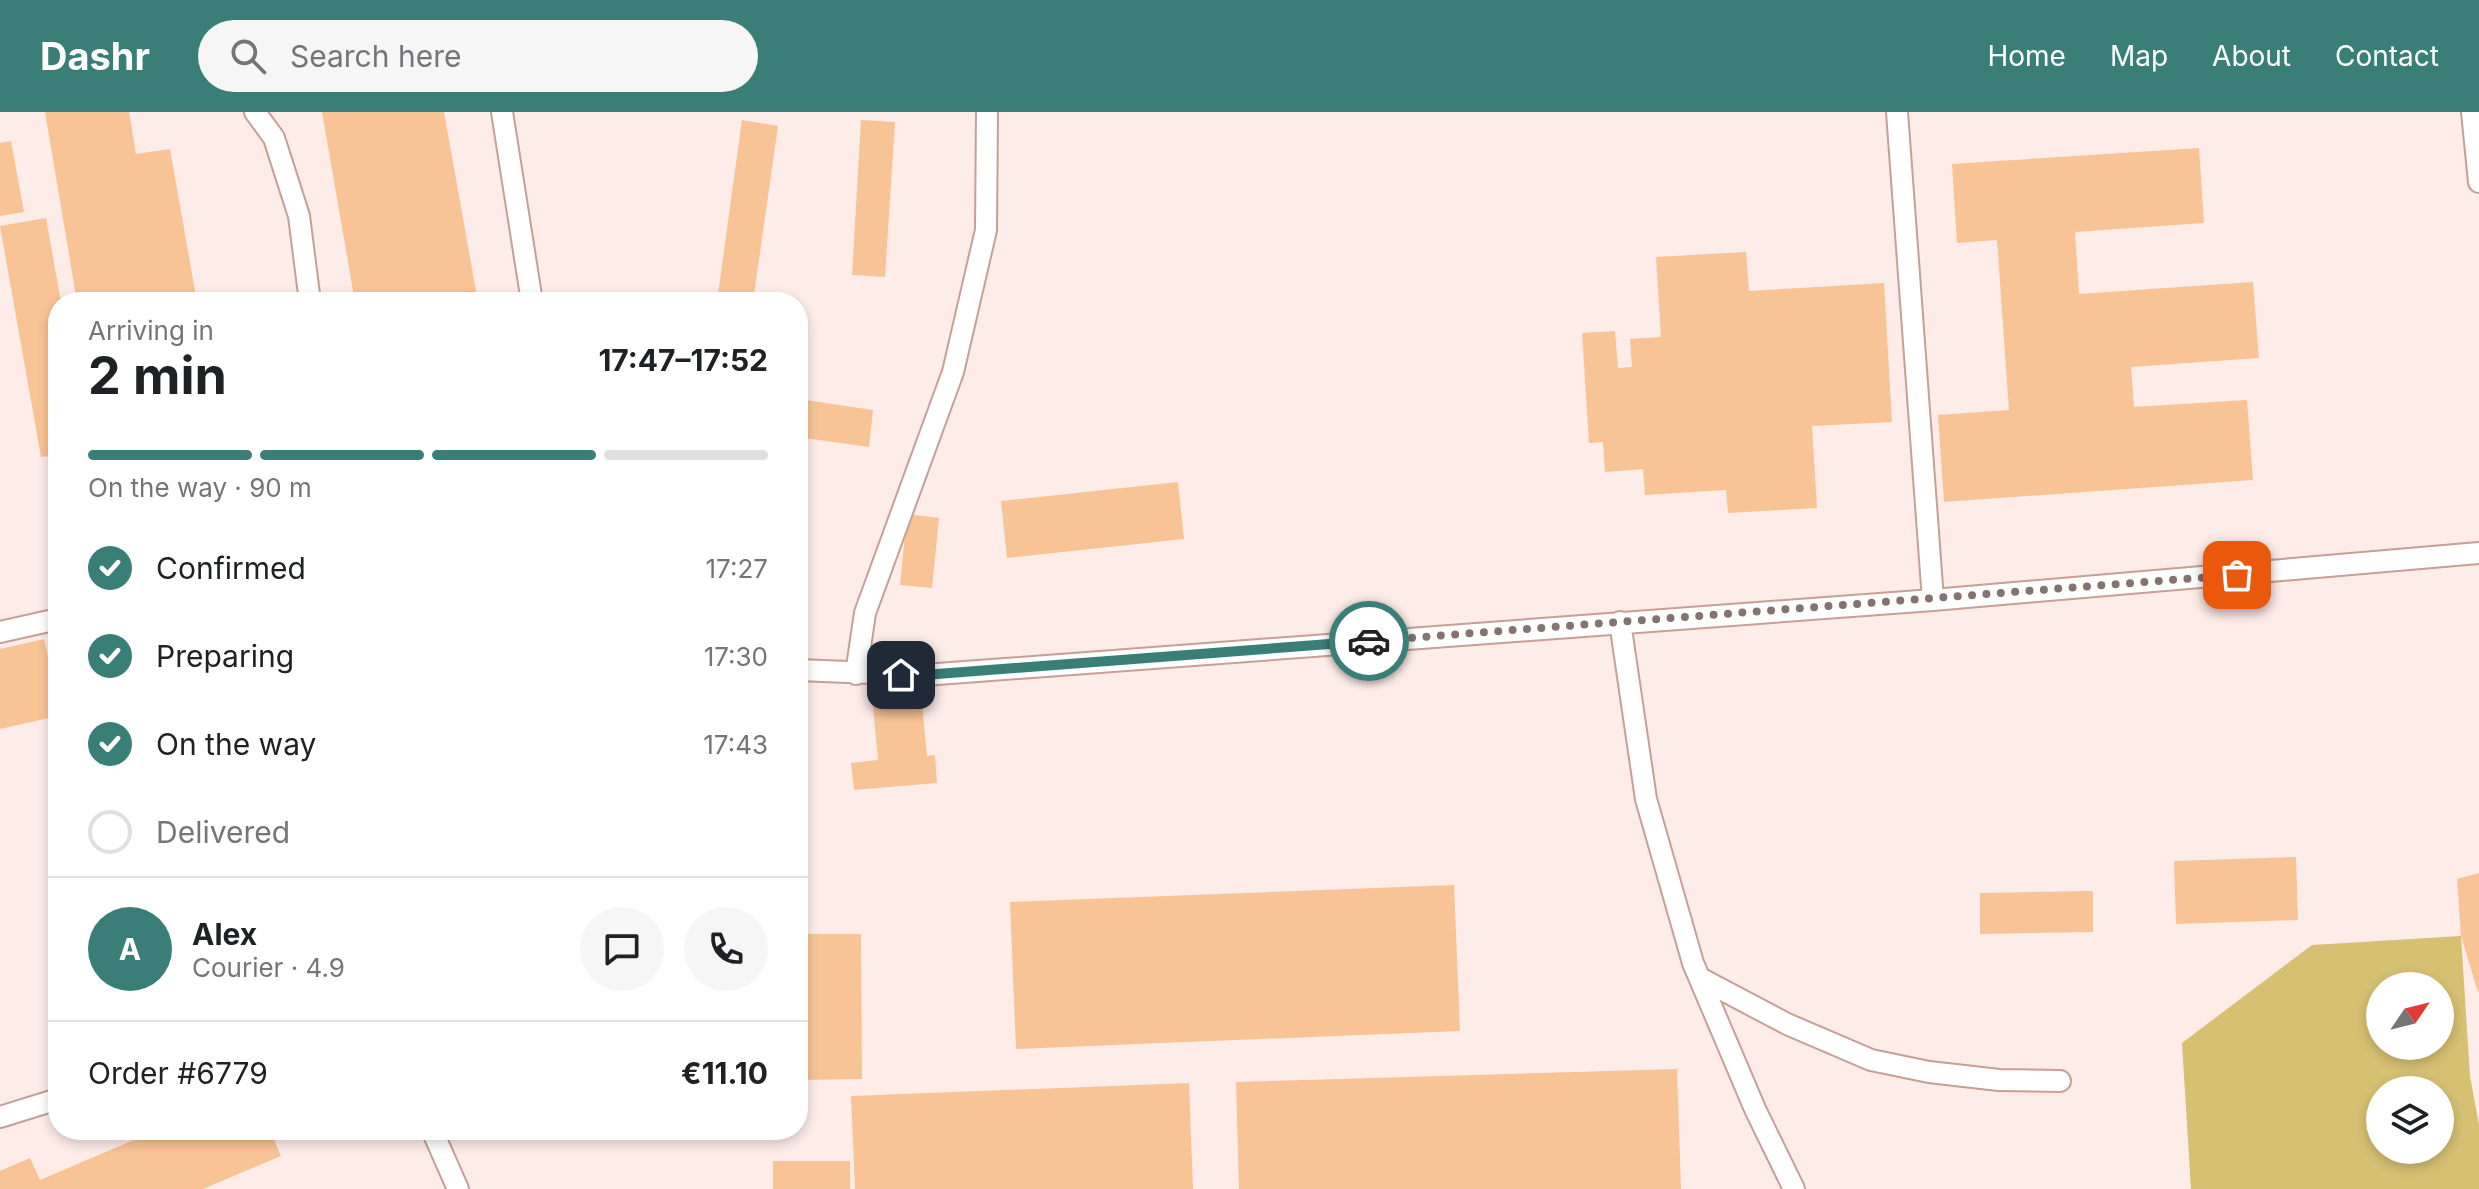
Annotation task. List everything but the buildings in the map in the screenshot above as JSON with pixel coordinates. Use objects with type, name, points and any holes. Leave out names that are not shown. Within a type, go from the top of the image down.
[{"type":"lane","points":[[255,112],[274,138],[299,216],[309,292]]},
{"type":"lane","points":[[502,112],[530,292]]},
{"type":"lane","points":[[856,674],[865,613],[924,456],[956,358],[986,230],[987,112]]},
{"type":"lane","points":[[1897,112],[1933,600]]},
{"type":"lane","points":[[2472,112],[2479,182]]},
{"type":"lane","points":[[808,672],[924,675],[1933,600],[2479,553]]},
{"type":"lane","points":[[0,632],[48,621]]},
{"type":"lane","points":[[1620,622],[1646,799],[1700,978],[1755,1109],[1794,1189]]},
{"type":"lane","points":[[1700,978],[1787,1024],[1871,1060],[1929,1072],[1999,1080],[2060,1081]]},
{"type":"lane","points":[[0,1117],[48,1102]]},
{"type":"lane","points":[[436,1140],[458,1189]]},
{"type":"shaded area","points":[[2461,936],[2470,1076],[2479,1125],[2479,1189],[2191,1189],[2182,1043],[2312,945]]},
{"type":"way so far","points":[[1369,641],[2237,575]]},
{"type":"route","points":[[901,675],[1369,641]]}]
